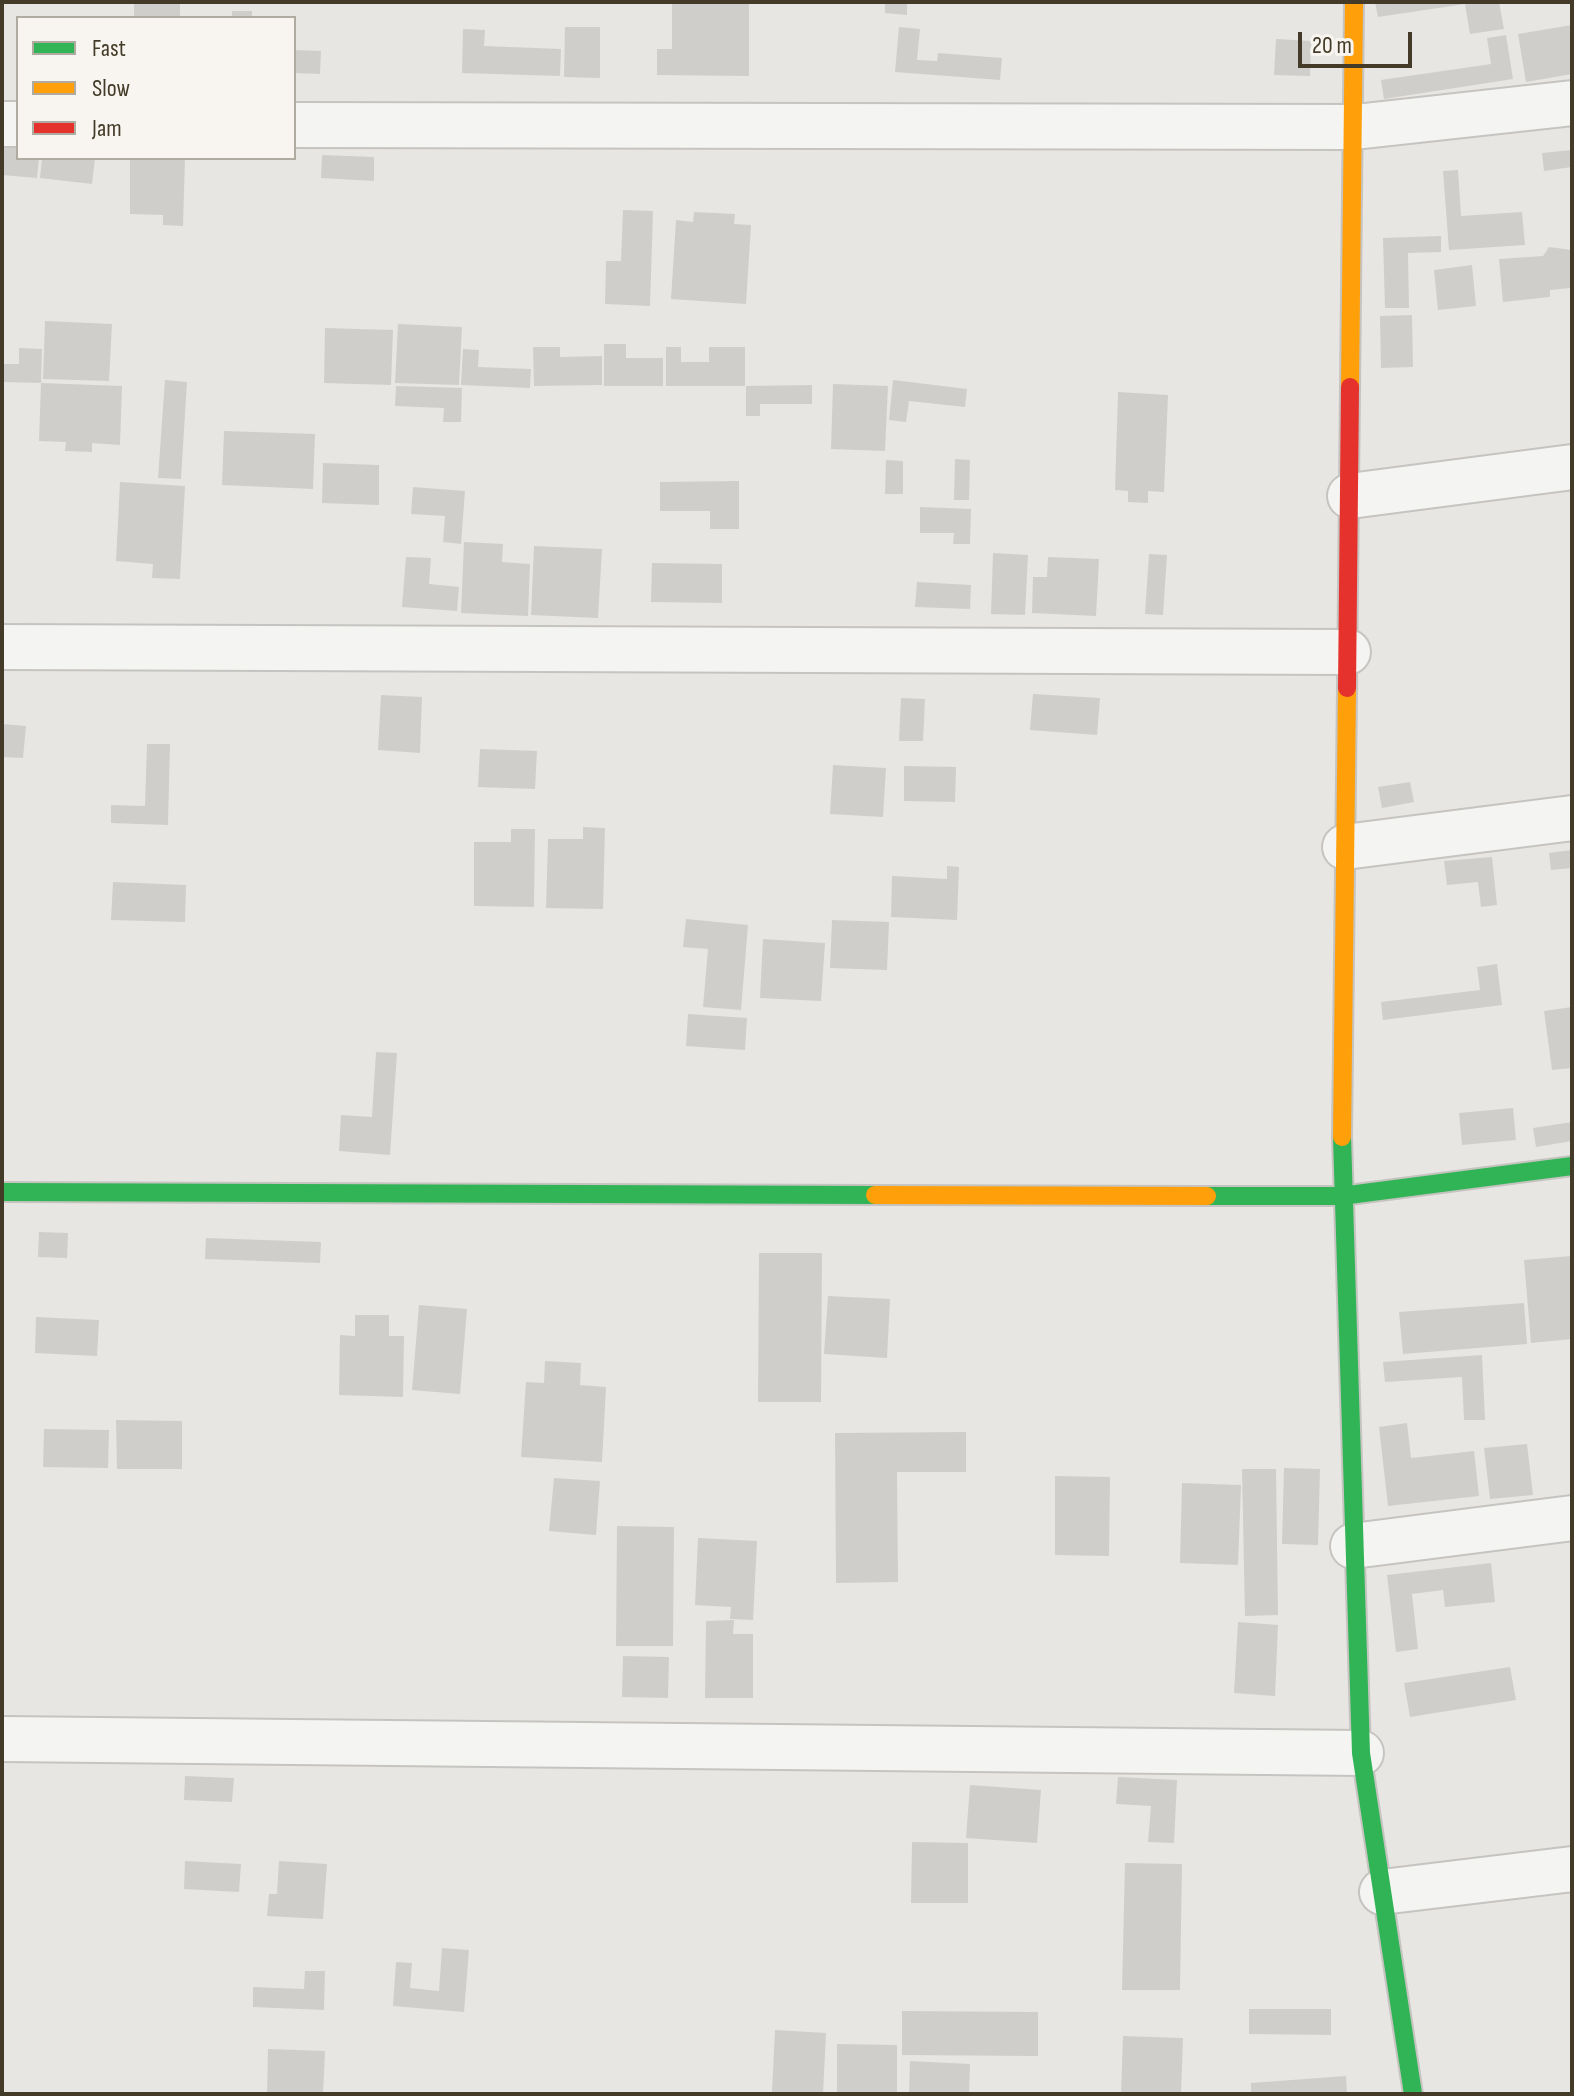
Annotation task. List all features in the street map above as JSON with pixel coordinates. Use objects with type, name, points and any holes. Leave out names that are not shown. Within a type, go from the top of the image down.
[{"type":"street","points":[[1354,2],[1341,1196],[1361,1753],[1413,2094]]},
{"type":"street","points":[[296,125],[1355,127],[1572,103]]},
{"type":"street","points":[[1350,496],[1572,467]]},
{"type":"street","points":[[2,647],[1348,652]]},
{"type":"street","points":[[1345,847],[1572,818]]},
{"type":"street","points":[[2,1192],[1341,1196],[1572,1166]]},
{"type":"street","points":[[1353,1546],[1572,1518]]},
{"type":"street","points":[[2,1739],[1361,1753]]},
{"type":"street","points":[[1382,1892],[1572,1869]]},
{"type":"building","points":[[134,2],[180,2],[180,16],[134,16]]},
{"type":"building","points":[[672,2],[749,2],[749,76],[657,75],[657,49],[672,49]]},
{"type":"building","points":[[885,2],[907,2],[907,15],[885,13]]},
{"type":"building","points":[[1375,2],[1499,2],[1504,29],[1470,34],[1465,4],[1378,17]]},
{"type":"building","points":[[232,11],[252,11],[252,16],[232,16]]},
{"type":"building","points":[[1572,25],[1572,74],[1526,82],[1518,34]]},
{"type":"building","points":[[565,27],[600,27],[600,78],[564,77]]},
{"type":"building","points":[[899,27],[920,29],[917,60],[937,61],[938,53],[1002,58],[1000,80],[895,72]]},
{"type":"building","points":[[463,29],[485,30],[484,46],[561,49],[560,76],[462,73]]},
{"type":"building","points":[[1506,35],[1513,79],[1384,99],[1381,80],[1491,64],[1487,38]]},
{"type":"building","points":[[1276,39],[1311,41],[1310,76],[1274,75]]},
{"type":"building","points":[[296,50],[321,51],[320,74],[296,73]]},
{"type":"building","points":[[2,144],[16,145],[16,160],[39,160],[37,178],[2,175]]},
{"type":"building","points":[[1572,150],[1572,167],[1544,171],[1542,153]]},
{"type":"building","points":[[322,155],[374,157],[374,181],[321,178]]},
{"type":"building","points":[[42,160],[95,160],[92,184],[40,178]]},
{"type":"building","points":[[130,160],[185,160],[183,226],[163,225],[163,215],[130,214]]},
{"type":"building","points":[[1458,170],[1461,216],[1522,212],[1525,245],[1449,250],[1443,171]]},
{"type":"building","points":[[623,210],[653,211],[650,306],[605,304],[606,261],[621,261]]},
{"type":"building","points":[[694,212],[735,214],[734,224],[751,225],[746,304],[671,299],[676,220],[693,222]]},
{"type":"building","points":[[1441,236],[1441,252],[1408,253],[1409,308],[1385,308],[1383,238]]},
{"type":"building","points":[[1549,247],[1572,250],[1571,288],[1550,290],[1550,297],[1503,302],[1499,259],[1543,256]]},
{"type":"building","points":[[1472,265],[1476,306],[1438,310],[1434,270]]},
{"type":"building","points":[[1412,315],[1413,367],[1381,368],[1380,316]]},
{"type":"building","points":[[45,321],[112,324],[109,381],[43,379]]},
{"type":"building","points":[[398,324],[462,327],[459,385],[395,383]]},
{"type":"building","points":[[325,328],[393,330],[391,385],[324,383]]},
{"type":"building","points":[[604,344],[626,344],[626,358],[663,358],[663,386],[604,386]]},
{"type":"building","points":[[533,347],[560,347],[560,357],[602,356],[602,385],[534,386]]},
{"type":"building","points":[[666,347],[681,347],[681,362],[709,362],[709,347],[745,347],[745,386],[666,386]]},
{"type":"building","points":[[19,348],[42,349],[41,383],[2,382],[2,364],[19,364]]},
{"type":"building","points":[[463,349],[479,350],[478,367],[531,369],[530,388],[461,385]]},
{"type":"building","points":[[165,380],[187,382],[181,479],[158,478]]},
{"type":"building","points":[[893,380],[967,389],[965,407],[909,401],[906,422],[889,420]]},
{"type":"building","points":[[41,383],[122,386],[120,445],[92,443],[92,452],[65,451],[66,442],[39,441]]},
{"type":"building","points":[[833,384],[888,386],[885,451],[831,449]]},
{"type":"building","points":[[812,385],[812,404],[760,404],[760,416],[746,416],[746,386]]},
{"type":"building","points":[[396,386],[462,388],[461,422],[443,422],[444,408],[395,406]]},
{"type":"building","points":[[1118,392],[1168,395],[1164,492],[1148,491],[1148,503],[1128,502],[1128,491],[1115,490]]},
{"type":"building","points":[[224,431],[315,434],[313,489],[222,485]]},
{"type":"building","points":[[955,459],[970,460],[969,500],[954,500]]},
{"type":"building","points":[[886,460],[903,461],[903,494],[885,494]]},
{"type":"building","points":[[323,463],[379,465],[379,505],[322,503]]},
{"type":"building","points":[[739,481],[739,529],[710,529],[710,511],[660,511],[660,482]]},
{"type":"building","points":[[120,482],[185,486],[180,579],[152,578],[153,564],[116,561]]},
{"type":"building","points":[[413,487],[465,491],[461,544],[443,542],[445,516],[411,514]]},
{"type":"building","points":[[920,507],[971,509],[970,544],[953,544],[954,533],[920,533]]},
{"type":"building","points":[[464,542],[503,544],[502,562],[530,564],[528,616],[461,613]]},
{"type":"building","points":[[534,546],[602,549],[598,618],[531,615]]},
{"type":"building","points":[[993,553],[1028,555],[1025,615],[991,614]]},
{"type":"building","points":[[1149,554],[1167,555],[1163,615],[1145,614]]},
{"type":"building","points":[[406,557],[431,558],[429,584],[459,587],[457,611],[402,607]]},
{"type":"building","points":[[1048,557],[1099,559],[1096,616],[1032,613],[1033,577],[1047,577]]},
{"type":"building","points":[[652,563],[722,564],[722,603],[651,602]]},
{"type":"building","points":[[917,582],[971,585],[970,609],[915,607]]},
{"type":"building","points":[[1033,694],[1100,698],[1097,735],[1030,730]]},
{"type":"building","points":[[381,695],[422,697],[420,753],[378,750]]},
{"type":"building","points":[[901,698],[925,699],[923,741],[899,741]]},
{"type":"building","points":[[2,724],[26,726],[23,758],[2,757]]},
{"type":"building","points":[[147,744],[170,744],[168,825],[111,823],[111,805],[145,806]]},
{"type":"building","points":[[480,749],[537,751],[535,789],[478,787]]},
{"type":"building","points":[[833,765],[886,768],[883,817],[830,814]]},
{"type":"building","points":[[904,766],[956,767],[955,802],[904,801]]},
{"type":"building","points":[[1410,782],[1414,802],[1382,808],[1378,787]]},
{"type":"building","points":[[583,827],[605,828],[603,909],[546,908],[548,839],[583,839]]},
{"type":"building","points":[[511,829],[535,829],[534,907],[474,906],[474,842],[511,842]]},
{"type":"building","points":[[1572,850],[1572,868],[1551,870],[1549,853]]},
{"type":"building","points":[[1492,857],[1497,905],[1481,907],[1478,882],[1447,885],[1444,861]]},
{"type":"building","points":[[947,866],[959,867],[957,920],[891,917],[892,876],[947,879]]},
{"type":"building","points":[[113,882],[186,885],[185,922],[111,920]]},
{"type":"building","points":[[686,919],[748,925],[741,1010],[703,1007],[708,949],[683,947]]},
{"type":"building","points":[[832,920],[889,922],[887,970],[830,968]]},
{"type":"building","points":[[763,939],[825,943],[821,1001],[760,998]]},
{"type":"building","points":[[1497,964],[1502,1005],[1383,1020],[1381,1002],[1480,990],[1477,967]]},
{"type":"building","points":[[1572,1007],[1572,1068],[1552,1070],[1544,1011]]},
{"type":"building","points":[[688,1014],[747,1018],[745,1050],[686,1046]]},
{"type":"building","points":[[376,1052],[397,1053],[390,1155],[339,1151],[341,1115],[372,1117]]},
{"type":"building","points":[[1513,1108],[1516,1140],[1462,1145],[1459,1113]]},
{"type":"building","points":[[1572,1122],[1572,1141],[1536,1147],[1533,1128]]},
{"type":"building","points":[[39,1232],[68,1233],[67,1258],[38,1257]]},
{"type":"building","points":[[206,1238],[321,1242],[320,1263],[205,1259]]},
{"type":"building","points":[[759,1253],[822,1253],[821,1402],[758,1402]]},
{"type":"building","points":[[1572,1256],[1572,1339],[1531,1343],[1524,1260]]},
{"type":"building","points":[[828,1296],[890,1299],[887,1358],[824,1354]]},
{"type":"building","points":[[1524,1303],[1527,1344],[1403,1354],[1399,1312]]},
{"type":"building","points":[[419,1305],[467,1309],[460,1394],[412,1390]]},
{"type":"building","points":[[355,1315],[389,1315],[389,1336],[404,1336],[403,1397],[339,1395],[340,1335],[355,1336]]},
{"type":"building","points":[[36,1317],[99,1320],[97,1356],[35,1353]]},
{"type":"building","points":[[1482,1355],[1485,1420],[1464,1420],[1462,1377],[1385,1382],[1383,1362]]},
{"type":"building","points":[[545,1361],[581,1363],[580,1385],[606,1387],[602,1462],[521,1457],[526,1382],[544,1383]]},
{"type":"building","points":[[116,1420],[182,1421],[182,1469],[117,1469]]},
{"type":"building","points":[[1407,1423],[1411,1458],[1474,1451],[1479,1496],[1388,1506],[1379,1427]]},
{"type":"building","points":[[44,1429],[109,1430],[108,1468],[43,1467]]},
{"type":"building","points":[[966,1432],[966,1472],[897,1472],[898,1582],[836,1583],[835,1433]]},
{"type":"building","points":[[1527,1444],[1533,1495],[1490,1499],[1484,1448]]},
{"type":"building","points":[[1284,1468],[1320,1469],[1318,1545],[1282,1544]]},
{"type":"building","points":[[1242,1469],[1276,1469],[1278,1615],[1245,1616]]},
{"type":"building","points":[[1055,1476],[1110,1477],[1109,1556],[1055,1555]]},
{"type":"building","points":[[554,1478],[600,1481],[596,1535],[549,1531]]},
{"type":"building","points":[[1182,1483],[1241,1485],[1238,1565],[1180,1563]]},
{"type":"building","points":[[617,1526],[674,1527],[673,1646],[616,1646]]},
{"type":"building","points":[[698,1538],[757,1541],[753,1620],[730,1619],[731,1607],[695,1605]]},
{"type":"building","points":[[1491,1563],[1495,1602],[1445,1607],[1443,1590],[1412,1594],[1418,1649],[1396,1652],[1387,1575]]},
{"type":"building","points":[[734,1620],[733,1634],[753,1634],[753,1698],[705,1698],[706,1621]]},
{"type":"building","points":[[1238,1622],[1278,1625],[1275,1696],[1234,1693]]},
{"type":"building","points":[[623,1656],[669,1657],[668,1698],[622,1697]]},
{"type":"building","points":[[1510,1667],[1516,1700],[1410,1717],[1404,1683]]},
{"type":"building","points":[[185,1776],[234,1778],[232,1802],[184,1800]]},
{"type":"building","points":[[1118,1777],[1177,1780],[1174,1843],[1148,1842],[1151,1806],[1116,1804]]},
{"type":"building","points":[[970,1785],[1041,1790],[1037,1843],[966,1838]]},
{"type":"building","points":[[912,1842],[968,1843],[968,1903],[911,1903]]},
{"type":"building","points":[[185,1861],[241,1864],[239,1892],[184,1889]]},
{"type":"building","points":[[279,1861],[327,1864],[323,1919],[267,1916],[269,1894],[277,1894]]},
{"type":"building","points":[[1125,1863],[1182,1864],[1180,1990],[1122,1990]]},
{"type":"building","points":[[442,1948],[469,1950],[464,2012],[393,2006],[396,1962],[412,1963],[410,1988],[439,1991]]},
{"type":"building","points":[[305,1971],[325,1971],[324,2010],[253,2007],[253,1987],[304,1989]]},
{"type":"building","points":[[1249,2009],[1331,2009],[1331,2035],[1249,2034]]},
{"type":"building","points":[[902,2011],[1038,2012],[1038,2056],[902,2055]]},
{"type":"building","points":[[775,2030],[826,2033],[823,2094],[772,2092]]},
{"type":"building","points":[[1123,2036],[1183,2038],[1181,2094],[1121,2094]]},
{"type":"building","points":[[837,2044],[897,2045],[897,2094],[837,2094]]},
{"type":"building","points":[[268,2049],[325,2051],[323,2094],[267,2094]]},
{"type":"building","points":[[910,2061],[970,2064],[969,2094],[909,2094]]},
{"type":"building","points":[[1346,2076],[1347,2094],[1251,2094],[1251,2083]]},
{"type":"traffic: fast","points":[[1342,1137],[1361,1753],[1413,2094]]},
{"type":"traffic: fast","points":[[1207,1196],[1341,1196],[1572,1166]]},
{"type":"traffic: fast","points":[[2,1192],[875,1195]]},
{"type":"traffic: slow","points":[[1350,387],[1354,2]]},
{"type":"traffic: slow","points":[[1342,1137],[1347,688]]},
{"type":"traffic: slow","points":[[875,1195],[1207,1196]]},
{"type":"traffic: jam","points":[[1347,688],[1350,387]]}]
